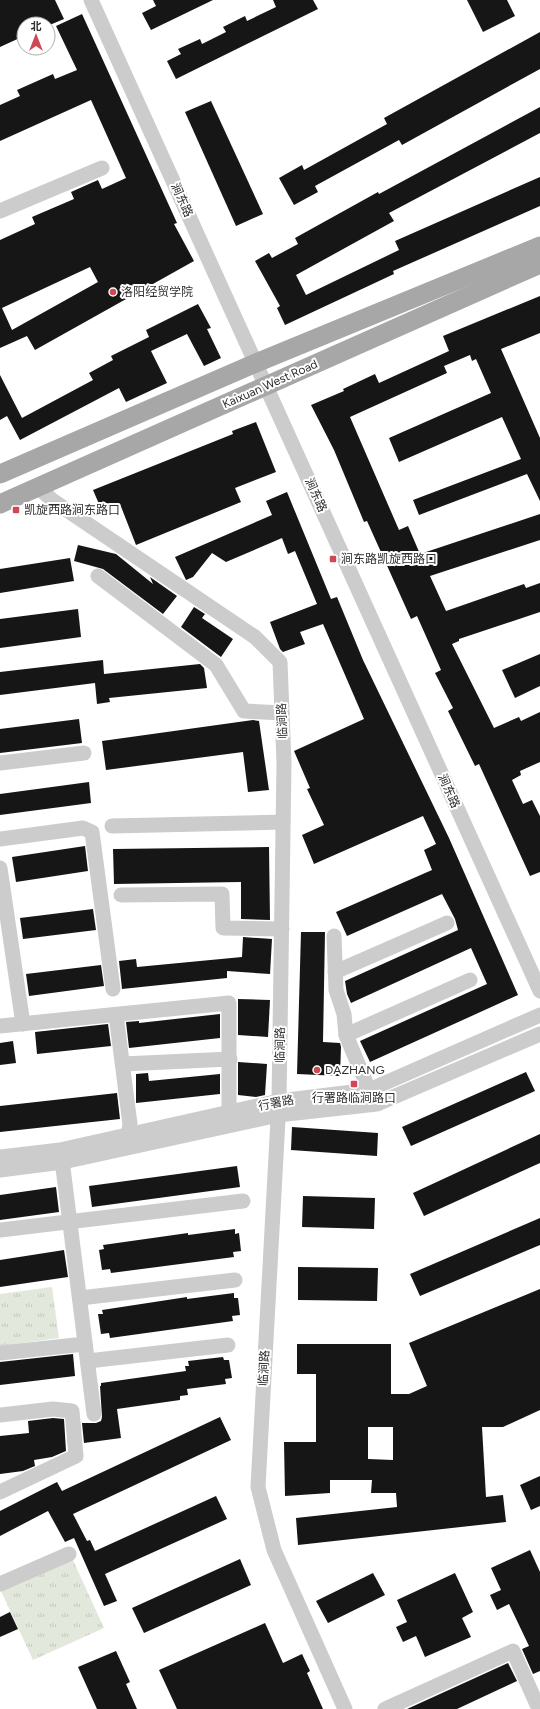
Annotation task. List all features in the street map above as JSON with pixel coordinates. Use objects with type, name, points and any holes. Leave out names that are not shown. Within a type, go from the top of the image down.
[{"type":"main road","name":"Kaixuan West Road","points":[[0,474],[260,362],[540,246]]},
{"type":"main road","name":"Kaixuan West Road","points":[[0,504],[540,264]]},
{"type":"street","name":"涧东路","points":[[91,0],[271,384],[540,969]]},
{"type":"street","name":"涧东路","points":[[101,0],[260,362]]},
{"type":"street","points":[[0,211],[102,168]]},
{"type":"street","name":"涧东路","points":[[271,384],[540,991]]},
{"type":"street","name":"临涧路","points":[[38,487],[52,500],[255,637],[280,662],[283,822],[279,1108],[258,1487],[274,1550],[346,1709]]},
{"type":"street","points":[[98,576],[216,665],[244,711],[282,713]]},
{"type":"street","points":[[0,763],[84,753]]},
{"type":"street","points":[[112,826],[283,822]]},
{"type":"street","points":[[0,839],[82,828],[92,832],[113,989]]},
{"type":"street","points":[[0,868],[23,1024]]},
{"type":"street","points":[[121,895],[222,894],[223,928],[282,929]]},
{"type":"street","points":[[335,972],[447,923]]},
{"type":"street","points":[[334,936],[336,990],[344,1014],[346,1035],[369,1090]]},
{"type":"street","points":[[346,1035],[470,980]]},
{"type":"street","points":[[0,1026],[229,1004],[229,1113]]},
{"type":"street","points":[[116,1015],[130,1124],[128,1136]]},
{"type":"street","name":"行署路","points":[[0,1170],[279,1108],[369,1090],[540,1015]]},
{"type":"street","name":"行署路","points":[[0,1157],[62,1156],[128,1136],[229,1113],[279,1108],[376,1104],[540,1034]]},
{"type":"street","points":[[123,1064],[230,1059]]},
{"type":"street","points":[[62,1156],[94,1414]]},
{"type":"street","points":[[0,1230],[243,1201]]},
{"type":"street","points":[[80,1298],[235,1280]]},
{"type":"street","points":[[0,1353],[86,1344]]},
{"type":"street","points":[[88,1361],[228,1345]]},
{"type":"street","points":[[0,1415],[53,1409],[72,1411],[76,1456],[0,1492]]},
{"type":"street","points":[[0,1584],[69,1554]]},
{"type":"street","points":[[385,1709],[513,1651],[535,1685],[539,1709]]},
{"type":"green space","points":[[52,1287],[59,1338],[0,1346],[0,1294]]},
{"type":"green space","points":[[72,1558],[104,1628],[33,1660],[1,1591]]},
{"type":"building","points":[[0,0],[55,0],[64,19],[56,22],[56,16],[16,16],[16,40],[0,47]]},
{"type":"building","points":[[153,0],[213,0],[151,30],[142,13],[156,6]]},
{"type":"building","points":[[273,0],[313,0],[318,9],[176,79],[167,61],[181,54],[178,49],[200,39],[202,44],[226,32],[223,27],[245,16],[247,21],[276,7]]},
{"type":"building","points":[[467,0],[507,0],[515,16],[483,32]]},
{"type":"building","points":[[82,14],[177,223],[174,224],[194,261],[35,350],[27,336],[0,348],[0,240],[35,224],[32,217],[74,199],[71,192],[98,180],[102,189],[126,178],[91,100],[0,141],[0,105],[20,96],[17,90],[53,74],[55,79],[77,70],[56,26]],"holes":[[[90,267],[98,282],[12,330],[2,308]]]},
{"type":"building","points":[[540,32],[540,69],[402,145],[399,140],[315,186],[318,192],[294,205],[279,178],[302,165],[304,170],[387,124],[384,118]]},
{"type":"building","points":[[211,101],[263,214],[236,226],[185,112]]},
{"type":"building","points":[[540,107],[540,133],[389,213],[394,221],[296,275],[306,295],[399,250],[395,241],[540,177],[540,206],[393,271],[394,274],[285,325],[277,308],[280,306],[255,261],[269,253],[272,258],[298,244],[295,238],[378,192],[379,194]]},
{"type":"building","points":[[540,296],[540,333],[501,349],[540,438],[540,501],[527,474],[419,515],[413,500],[521,459],[502,417],[399,462],[389,438],[491,393],[476,359],[472,361],[470,355],[444,366],[447,373],[350,417],[399,530],[408,526],[420,554],[540,514],[540,540],[430,576],[446,611],[524,584],[526,588],[540,583],[540,612],[459,639],[459,641],[452,644],[494,728],[519,717],[521,721],[540,712],[540,762],[520,771],[521,775],[512,780],[523,804],[532,800],[540,816],[540,872],[530,876],[479,764],[475,766],[448,711],[453,708],[435,673],[441,670],[417,616],[411,619],[367,521],[364,522],[334,450],[311,405],[344,391],[343,389],[375,374],[379,383],[449,351],[443,336]]},
{"type":"building","points":[[198,304],[211,328],[207,329],[221,358],[204,366],[187,334],[151,351],[167,383],[126,402],[119,388],[20,440],[7,416],[0,420],[0,375],[22,418],[93,380],[89,373],[113,360],[111,356],[149,337],[146,330]]},
{"type":"building","points":[[256,422],[276,472],[235,488],[241,502],[136,545],[120,504],[102,511],[93,490],[233,434],[232,431]]},
{"type":"building","points":[[287,492],[331,599],[337,597],[363,660],[449,838],[518,995],[370,1062],[360,1041],[487,984],[471,948],[351,1003],[347,994],[345,981],[458,930],[455,919],[442,894],[347,936],[336,912],[432,870],[424,850],[436,844],[423,816],[314,864],[302,835],[324,825],[307,789],[310,788],[294,751],[364,719],[323,624],[300,632],[305,644],[283,652],[280,649],[270,622],[317,604],[295,551],[288,554],[282,538],[226,562],[212,553],[193,577],[186,580],[175,557],[272,515],[266,501]]},
{"type":"building","points":[[78,545],[116,554],[153,584],[150,577],[177,596],[163,614],[103,569],[74,561]]},
{"type":"building","points":[[70,558],[74,581],[0,593],[0,569]]},
{"type":"building","points":[[194,607],[205,614],[202,618],[233,639],[221,657],[181,627]]},
{"type":"building","points":[[78,609],[81,637],[0,648],[0,619]]},
{"type":"building","points":[[540,654],[540,686],[515,698],[502,670]]},
{"type":"building","points":[[103,660],[104,674],[200,664],[204,668],[207,688],[109,698],[110,702],[97,704],[95,683],[0,695],[0,672]]},
{"type":"building","points":[[79,719],[82,743],[0,753],[0,729]]},
{"type":"building","points":[[253,720],[259,721],[269,790],[248,792],[243,752],[106,770],[102,741]]},
{"type":"building","points":[[89,782],[91,803],[0,815],[0,794]]},
{"type":"building","points":[[85,846],[88,871],[16,882],[12,857]]},
{"type":"building","points":[[269,847],[270,920],[241,919],[241,882],[114,884],[113,849]]},
{"type":"building","points":[[93,909],[96,930],[23,939],[20,918]]},
{"type":"building","points":[[301,932],[325,932],[323,1042],[340,1043],[340,1076],[297,1074]]},
{"type":"building","points":[[243,937],[272,939],[270,974],[227,971],[227,978],[122,989],[119,961],[136,959],[137,967],[242,957]]},
{"type":"building","points":[[101,965],[104,986],[29,996],[26,974]]},
{"type":"building","points":[[238,999],[270,1000],[268,1037],[238,1035]]},
{"type":"building","points":[[220,1014],[220,1038],[129,1048],[126,1022],[139,1021],[139,1023]]},
{"type":"building","points":[[108,1024],[111,1046],[37,1054],[35,1032]]},
{"type":"building","points":[[13,1041],[16,1063],[0,1065],[0,1043]]},
{"type":"building","points":[[238,1062],[267,1064],[265,1095],[256,1097],[238,1095]]},
{"type":"building","points":[[526,1072],[535,1091],[411,1146],[402,1127]]},
{"type":"building","points":[[148,1073],[149,1081],[220,1074],[220,1094],[136,1103],[136,1074]]},
{"type":"building","points":[[117,1093],[120,1119],[0,1132],[0,1106]]},
{"type":"building","points":[[292,1127],[378,1133],[377,1156],[291,1150]]},
{"type":"building","points":[[540,1134],[540,1163],[424,1216],[413,1193]]},
{"type":"building","points":[[237,1166],[240,1187],[92,1207],[89,1186]]},
{"type":"building","points":[[56,1187],[59,1212],[0,1220],[0,1195]]},
{"type":"building","points":[[303,1196],[375,1198],[374,1229],[302,1227]]},
{"type":"building","points":[[540,1218],[540,1245],[420,1296],[410,1274]]},
{"type":"building","points":[[235,1229],[235,1234],[239,1233],[241,1251],[233,1252],[234,1257],[111,1273],[110,1269],[102,1270],[99,1250],[104,1249],[103,1245],[188,1233],[188,1235]]},
{"type":"building","points":[[64,1250],[68,1277],[0,1287],[0,1260]]},
{"type":"building","points":[[298,1267],[378,1268],[377,1301],[298,1300]]},
{"type":"building","points":[[540,1289],[540,1410],[503,1427],[482,1427],[486,1497],[503,1495],[506,1522],[298,1545],[296,1518],[397,1507],[396,1493],[371,1493],[372,1480],[330,1480],[330,1493],[285,1496],[284,1442],[316,1442],[316,1374],[297,1374],[297,1344],[391,1344],[391,1394],[409,1394],[427,1386],[409,1343]],"holes":[[[368,1427],[393,1427],[393,1460],[368,1459]]]},
{"type":"building","points":[[234,1293],[234,1298],[238,1298],[240,1315],[232,1316],[233,1321],[110,1338],[109,1333],[101,1334],[98,1314],[103,1314],[102,1310],[187,1297],[187,1299]]},
{"type":"building","points":[[73,1354],[75,1376],[0,1385],[0,1362]]},
{"type":"building","points":[[223,1357],[224,1360],[229,1360],[232,1378],[225,1379],[226,1384],[187,1389],[188,1395],[180,1396],[180,1400],[117,1409],[121,1438],[84,1443],[82,1423],[96,1423],[101,1421],[101,1383],[186,1371],[185,1366],[189,1366],[188,1361]]},
{"type":"building","points":[[220,1417],[231,1440],[73,1514],[87,1541],[90,1540],[95,1551],[216,1496],[227,1519],[105,1574],[117,1601],[104,1606],[74,1538],[65,1542],[48,1511],[0,1536],[0,1511],[57,1482],[62,1491]]},
{"type":"building","points":[[53,1418],[64,1419],[66,1451],[52,1457],[34,1460],[35,1466],[23,1471],[0,1474],[0,1436],[29,1433],[28,1421]]},
{"type":"building","points":[[540,1476],[540,1506],[531,1510],[520,1485]]},
{"type":"building","points":[[530,1550],[540,1572],[540,1671],[533,1674],[522,1649],[529,1646],[509,1604],[497,1610],[490,1595],[501,1590],[491,1568]]},
{"type":"building","points":[[240,1559],[251,1585],[144,1633],[132,1608]]},
{"type":"building","points":[[373,1573],[385,1595],[328,1623],[316,1601]]},
{"type":"building","points":[[455,1573],[473,1612],[462,1618],[471,1637],[425,1657],[416,1636],[403,1642],[396,1627],[407,1622],[397,1600]]},
{"type":"building","points":[[10,1612],[18,1629],[0,1637],[0,1617]]},
{"type":"building","points":[[265,1623],[283,1663],[302,1654],[310,1671],[307,1673],[323,1709],[177,1709],[159,1670]]},
{"type":"building","points":[[116,1651],[130,1682],[126,1684],[137,1709],[97,1709],[78,1667]]},
{"type":"building","points":[[508,1663],[517,1681],[457,1709],[407,1709]]},
{"type":"place","name":"洛阳经贸学院","points":[[113,292]]},
{"type":"place","name":"凯旋西路涧东路口","points":[[16,510]]},
{"type":"place","name":"涧东路凯旋西路口","points":[[333,559]]},
{"type":"place","name":"DAZHANG","points":[[317,1070]]},
{"type":"place","name":"行署路临涧路口","points":[[354,1084]]}]
